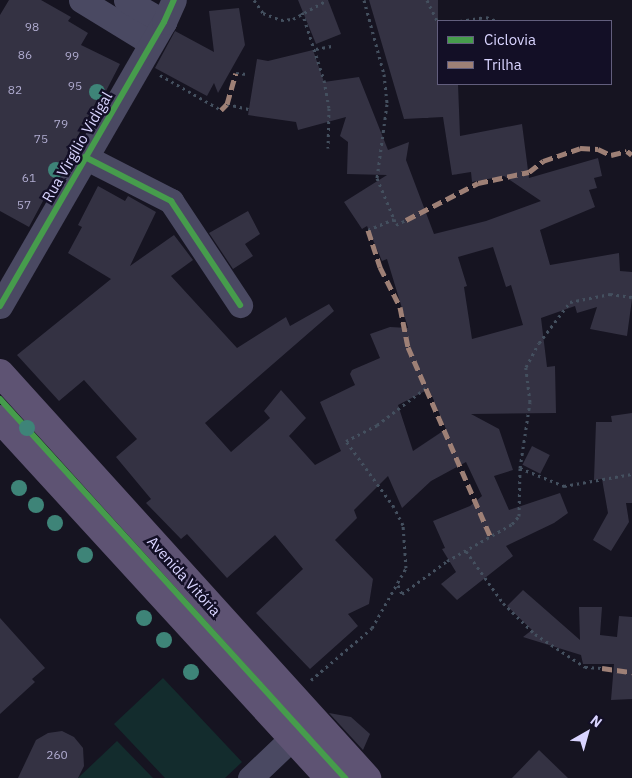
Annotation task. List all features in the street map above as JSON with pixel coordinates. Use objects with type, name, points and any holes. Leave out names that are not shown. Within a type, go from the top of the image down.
[{"type":"main road","name":"Avenida Vitória","points":[[0,373],[368,778]]},
{"type":"main road","name":"Avenida Vitória","points":[[0,419],[329,778]]},
{"type":"street","points":[[81,0],[146,53]]},
{"type":"street","name":"Rua Virgílio Vidigal","points":[[0,306],[169,11],[126,0]]},
{"type":"street","points":[[85,157],[171,201],[240,305]]},
{"type":"street","points":[[250,778],[292,738]]},
{"type":"path","points":[[254,0],[271,18],[293,19],[302,12],[327,0]]},
{"type":"path","points":[[364,0],[384,74],[387,104],[377,178],[396,225],[406,220]]},
{"type":"path","points":[[426,0],[437,21]]},
{"type":"path","points":[[302,12],[316,49],[329,108],[328,148]]},
{"type":"path","points":[[466,20],[486,17],[494,20]]},
{"type":"path","points":[[316,49],[332,46]]},
{"type":"path","points":[[146,53],[221,110]]},
{"type":"path","points":[[236,73],[247,74]]},
{"type":"path","points":[[226,104],[248,109]]},
{"type":"path","points":[[368,230],[394,219]]},
{"type":"path","points":[[398,585],[402,594],[466,551],[512,524],[518,516],[520,468],[530,402],[526,366],[539,343],[570,302],[610,294],[632,297]]},
{"type":"path","points":[[291,694],[325,670],[372,628],[406,568],[403,525],[346,441],[377,425],[427,388]]},
{"type":"path","points":[[520,468],[564,486],[632,474]]},
{"type":"path","points":[[466,551],[503,603],[534,634],[549,646],[570,654],[585,667],[602,668]]},
{"type":"green space","points":[[163,678],[242,762],[225,778],[165,778],[114,724]]},
{"type":"green space","points":[[117,741],[153,778],[78,778]]},
{"type":"building","points":[[9,0],[41,0],[71,17],[68,21],[88,33],[81,45],[120,64],[106,91],[103,89],[29,227],[0,211],[0,15]]},
{"type":"building","points":[[298,0],[328,0],[341,34],[316,44]]},
{"type":"building","points":[[369,0],[438,0],[437,85],[458,85],[460,136],[522,124],[529,178],[598,158],[602,176],[594,178],[597,188],[589,190],[595,207],[540,230],[550,265],[619,253],[620,271],[632,272],[632,299],[627,336],[590,329],[597,307],[577,313],[575,306],[541,318],[547,367],[555,366],[556,413],[471,414],[499,429],[513,470],[494,476],[509,510],[560,493],[568,513],[554,523],[506,546],[513,556],[457,600],[441,584],[456,572],[442,549],[445,548],[433,521],[470,506],[482,496],[466,462],[431,481],[402,508],[388,476],[354,510],[357,518],[335,540],[373,579],[369,604],[348,614],[358,626],[310,669],[256,613],[303,569],[275,535],[227,578],[187,534],[181,539],[146,503],[151,499],[116,457],[137,439],[84,380],[59,401],[17,355],[111,279],[68,253],[82,227],[78,225],[98,186],[125,201],[128,196],[156,212],[130,266],[174,235],[193,260],[171,276],[237,348],[286,317],[290,326],[329,304],[334,311],[205,423],[231,452],[270,418],[264,411],[281,390],[306,418],[289,436],[315,465],[341,451],[320,402],[355,385],[350,374],[352,370],[380,358],[370,334],[390,327],[408,328],[387,259],[382,261],[367,226],[362,229],[344,202],[387,175],[347,174],[348,142],[340,136],[346,117],[298,130],[296,122],[248,115],[257,59],[268,61],[313,50],[324,82],[359,77],[388,150],[409,142],[406,160],[434,234],[486,221],[541,201],[504,176],[472,182],[471,172],[452,175],[443,117],[404,119]],"holes":[[[493,247],[506,287],[511,285],[523,325],[472,339],[464,287],[467,286],[458,257]],[[429,389],[446,429],[413,451],[398,405]]]},
{"type":"building","points":[[239,8],[245,45],[218,93],[214,83],[207,96],[155,68],[175,31],[214,52],[209,11]]},
{"type":"building","points":[[248,211],[260,234],[245,244],[253,256],[233,269],[209,233]]},
{"type":"building","points":[[632,413],[632,503],[626,503],[629,522],[611,551],[593,540],[608,513],[602,479],[594,480],[596,422],[612,422],[611,416]]},
{"type":"building","points":[[532,446],[550,455],[540,474],[522,465]]},
{"type":"building","points":[[523,590],[580,640],[579,607],[602,607],[600,635],[617,637],[619,616],[632,617],[632,699],[611,700],[614,664],[583,664],[581,655],[523,637],[532,630],[507,606]]},
{"type":"building","points":[[0,618],[45,668],[32,679],[35,682],[0,714]]},
{"type":"building","points":[[329,713],[351,717],[370,734],[363,750]]},
{"type":"building","points":[[62,731],[74,737],[83,748],[84,766],[78,778],[18,778],[36,740],[48,733]]},
{"type":"building","points":[[539,750],[568,778],[512,778]]},
{"type":"marked path","points":[[221,110],[227,104],[236,73]]},
{"type":"marked path","points":[[406,220],[478,183],[529,172],[543,161],[580,148],[598,149],[611,155],[627,151],[632,155]]},
{"type":"marked path","points":[[368,230],[380,267],[400,307],[408,347],[491,538]]},
{"type":"marked path","points":[[602,668],[632,672]]},
{"type":"cycle path","points":[[0,306],[164,22],[174,0]]},
{"type":"cycle path","points":[[85,157],[171,201],[240,305]]},
{"type":"cycle path","points":[[0,399],[345,778]]}]
